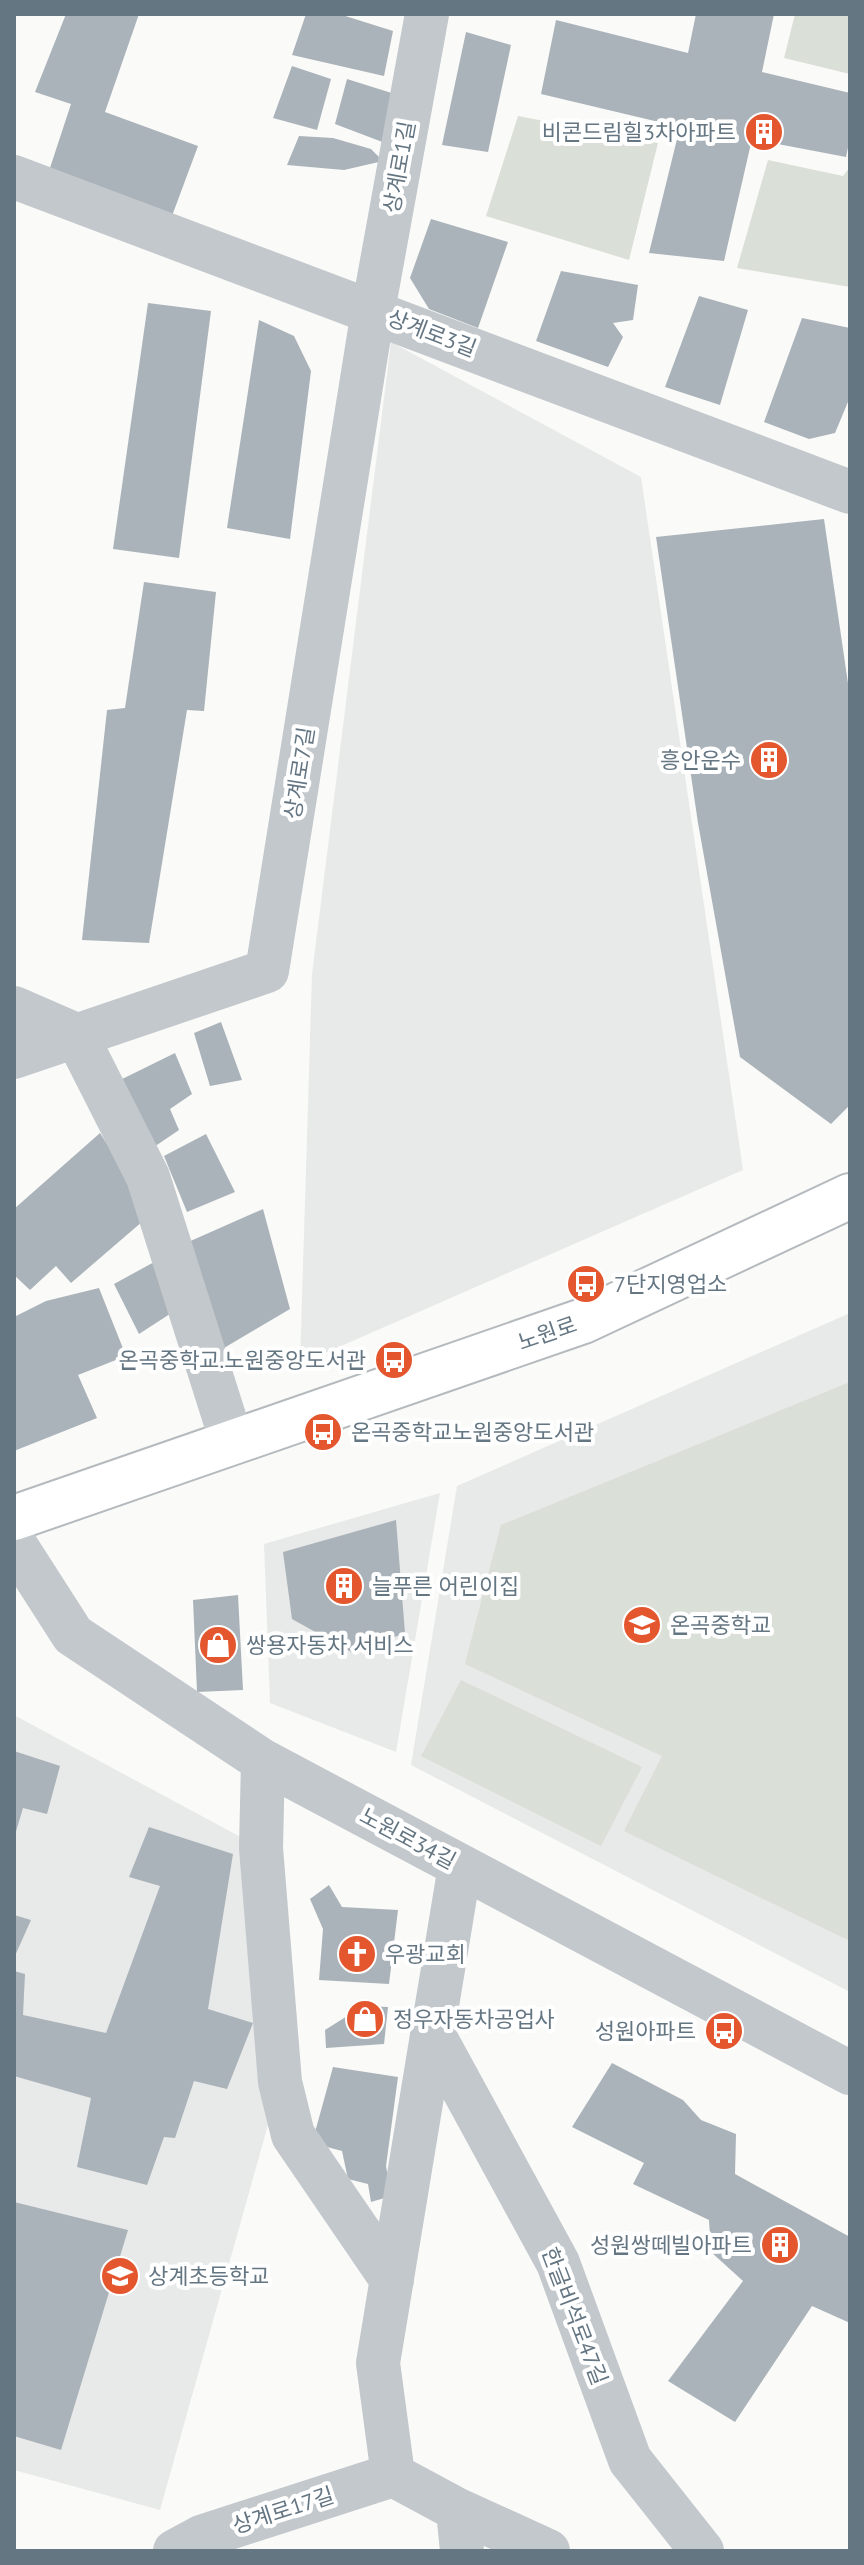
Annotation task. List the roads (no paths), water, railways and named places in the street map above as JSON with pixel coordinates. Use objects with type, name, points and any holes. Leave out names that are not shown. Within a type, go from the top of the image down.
[{"type":"main road","name":"노원로","points":[[14,1518],[583,1321],[850,1196]]},
{"type":"street","name":"상계로1길","points":[[373,311],[416,17]]},
{"type":"street","name":"상계로3길","points":[[14,177],[850,492]]},
{"type":"street","name":"상계로7길","points":[[14,1057],[267,971],[373,311]]},
{"type":"street","points":[[14,1008],[76,1035],[148,1177],[232,1442]]},
{"type":"street","name":"노원로34길","points":[[14,1543],[73,1635],[263,1761],[850,2073]]},
{"type":"street","points":[[263,1761],[261,1848],[280,2082],[293,2135],[392,2280]]},
{"type":"street","points":[[460,1866],[378,2363],[393,2475],[460,2530],[548,2551]]},
{"type":"street","name":"한글비석로47길","points":[[432,2032],[558,2263],[630,2460],[702,2551]]},
{"type":"street","name":"상계로17길","points":[[175,2551],[201,2537],[393,2475]]},
{"type":"place","name":"비콘드림힐3차아파트","points":[[764,132]]},
{"type":"place","name":"흥안운수","points":[[769,760]]},
{"type":"place","name":"7단지영업소","points":[[586,1284]]},
{"type":"place","name":"온곡중학교.노원중앙도서관","points":[[394,1360]]},
{"type":"place","name":"온곡중학교노원중앙도서관","points":[[323,1432]]},
{"type":"place","name":"늘푸른 어린이집","points":[[344,1586]]},
{"type":"place","name":"온곡중학교","points":[[642,1625]]},
{"type":"place","name":"쌍용자동차 서비스","points":[[218,1645]]},
{"type":"place","name":"우광교회","points":[[357,1954]]},
{"type":"place","name":"정우자동차공업사","points":[[365,2019]]},
{"type":"place","name":"성원아파트","points":[[724,2031]]},
{"type":"place","name":"성원쌍떼빌아파트","points":[[780,2245]]},
{"type":"place","name":"상계초등학교","points":[[120,2276]]}]
